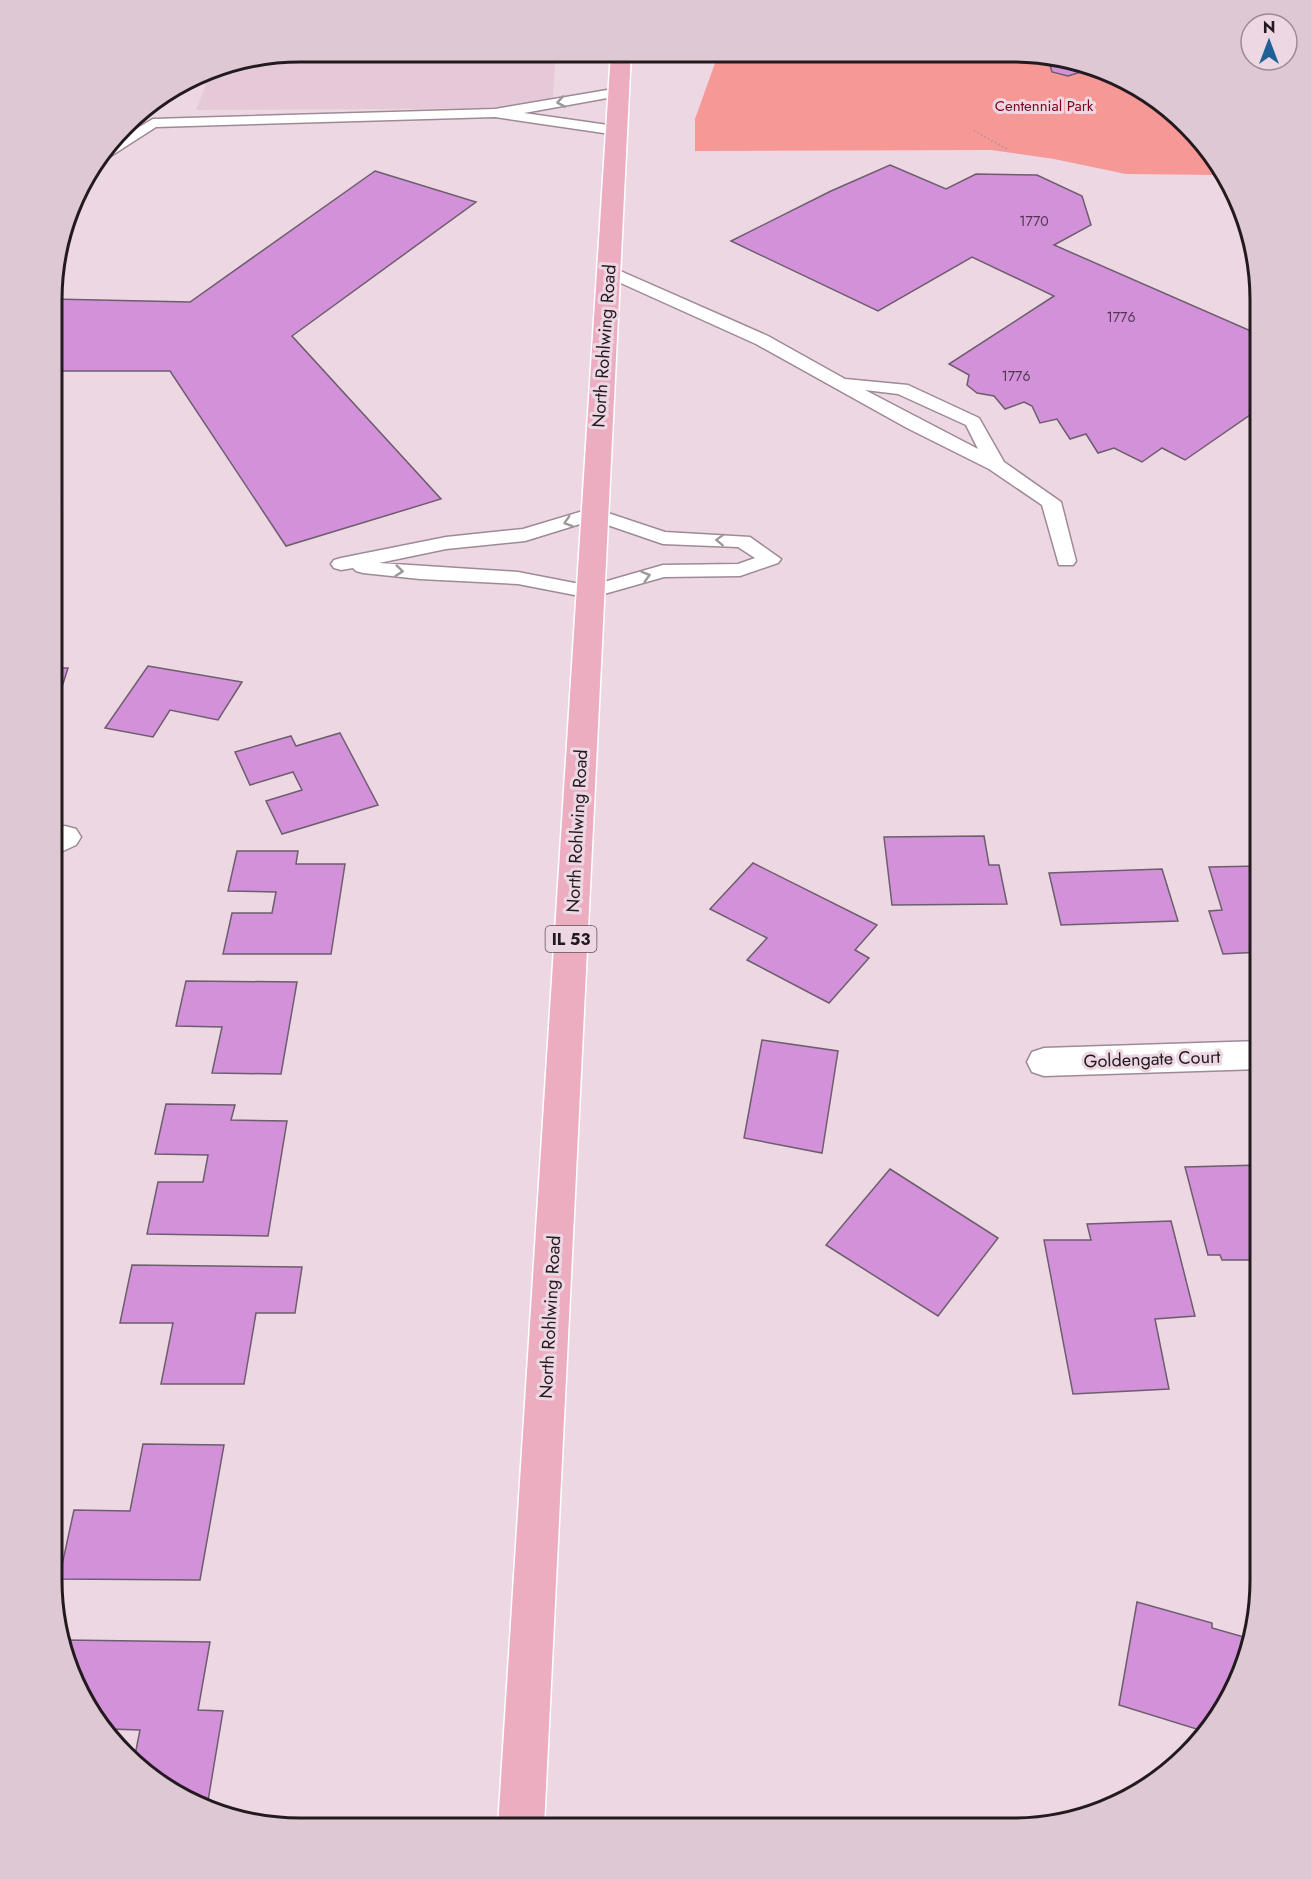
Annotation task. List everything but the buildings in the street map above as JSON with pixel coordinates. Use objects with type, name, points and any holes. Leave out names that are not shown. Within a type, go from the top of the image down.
[{"type":"main road","name":"North Rohlwing Road","points":[[522,1818],[593,514],[620,62]]},
{"type":"street","name":"Goldengate Court","points":[[1044,1062],[1250,1055]]},
{"type":"lane","points":[[117,146],[153,123],[495,113],[619,92]]},
{"type":"lane","points":[[495,113],[617,130]]},
{"type":"lane","points":[[609,271],[762,340],[913,424],[996,465],[1051,502],[1066,561]]},
{"type":"lane","points":[[839,382],[902,389],[973,422],[996,465]]},
{"type":"lane","points":[[593,514],[663,538],[743,541],[771,559],[740,570],[663,572],[590,592],[518,578],[420,573],[341,564],[446,543],[525,534],[593,514]]},
{"type":"path","points":[[974,131],[1007,148]]},
{"type":"shaded area","points":[[284,62],[555,62],[552,108],[196,110],[208,80],[253,66]]},
{"type":"green space","name":"Centennial Park","points":[[715,62],[1027,62],[1058,66],[1088,74],[1131,93],[1169,120],[1191,142],[1214,175],[1126,174],[1054,159],[991,150],[695,151],[695,119]]}]
